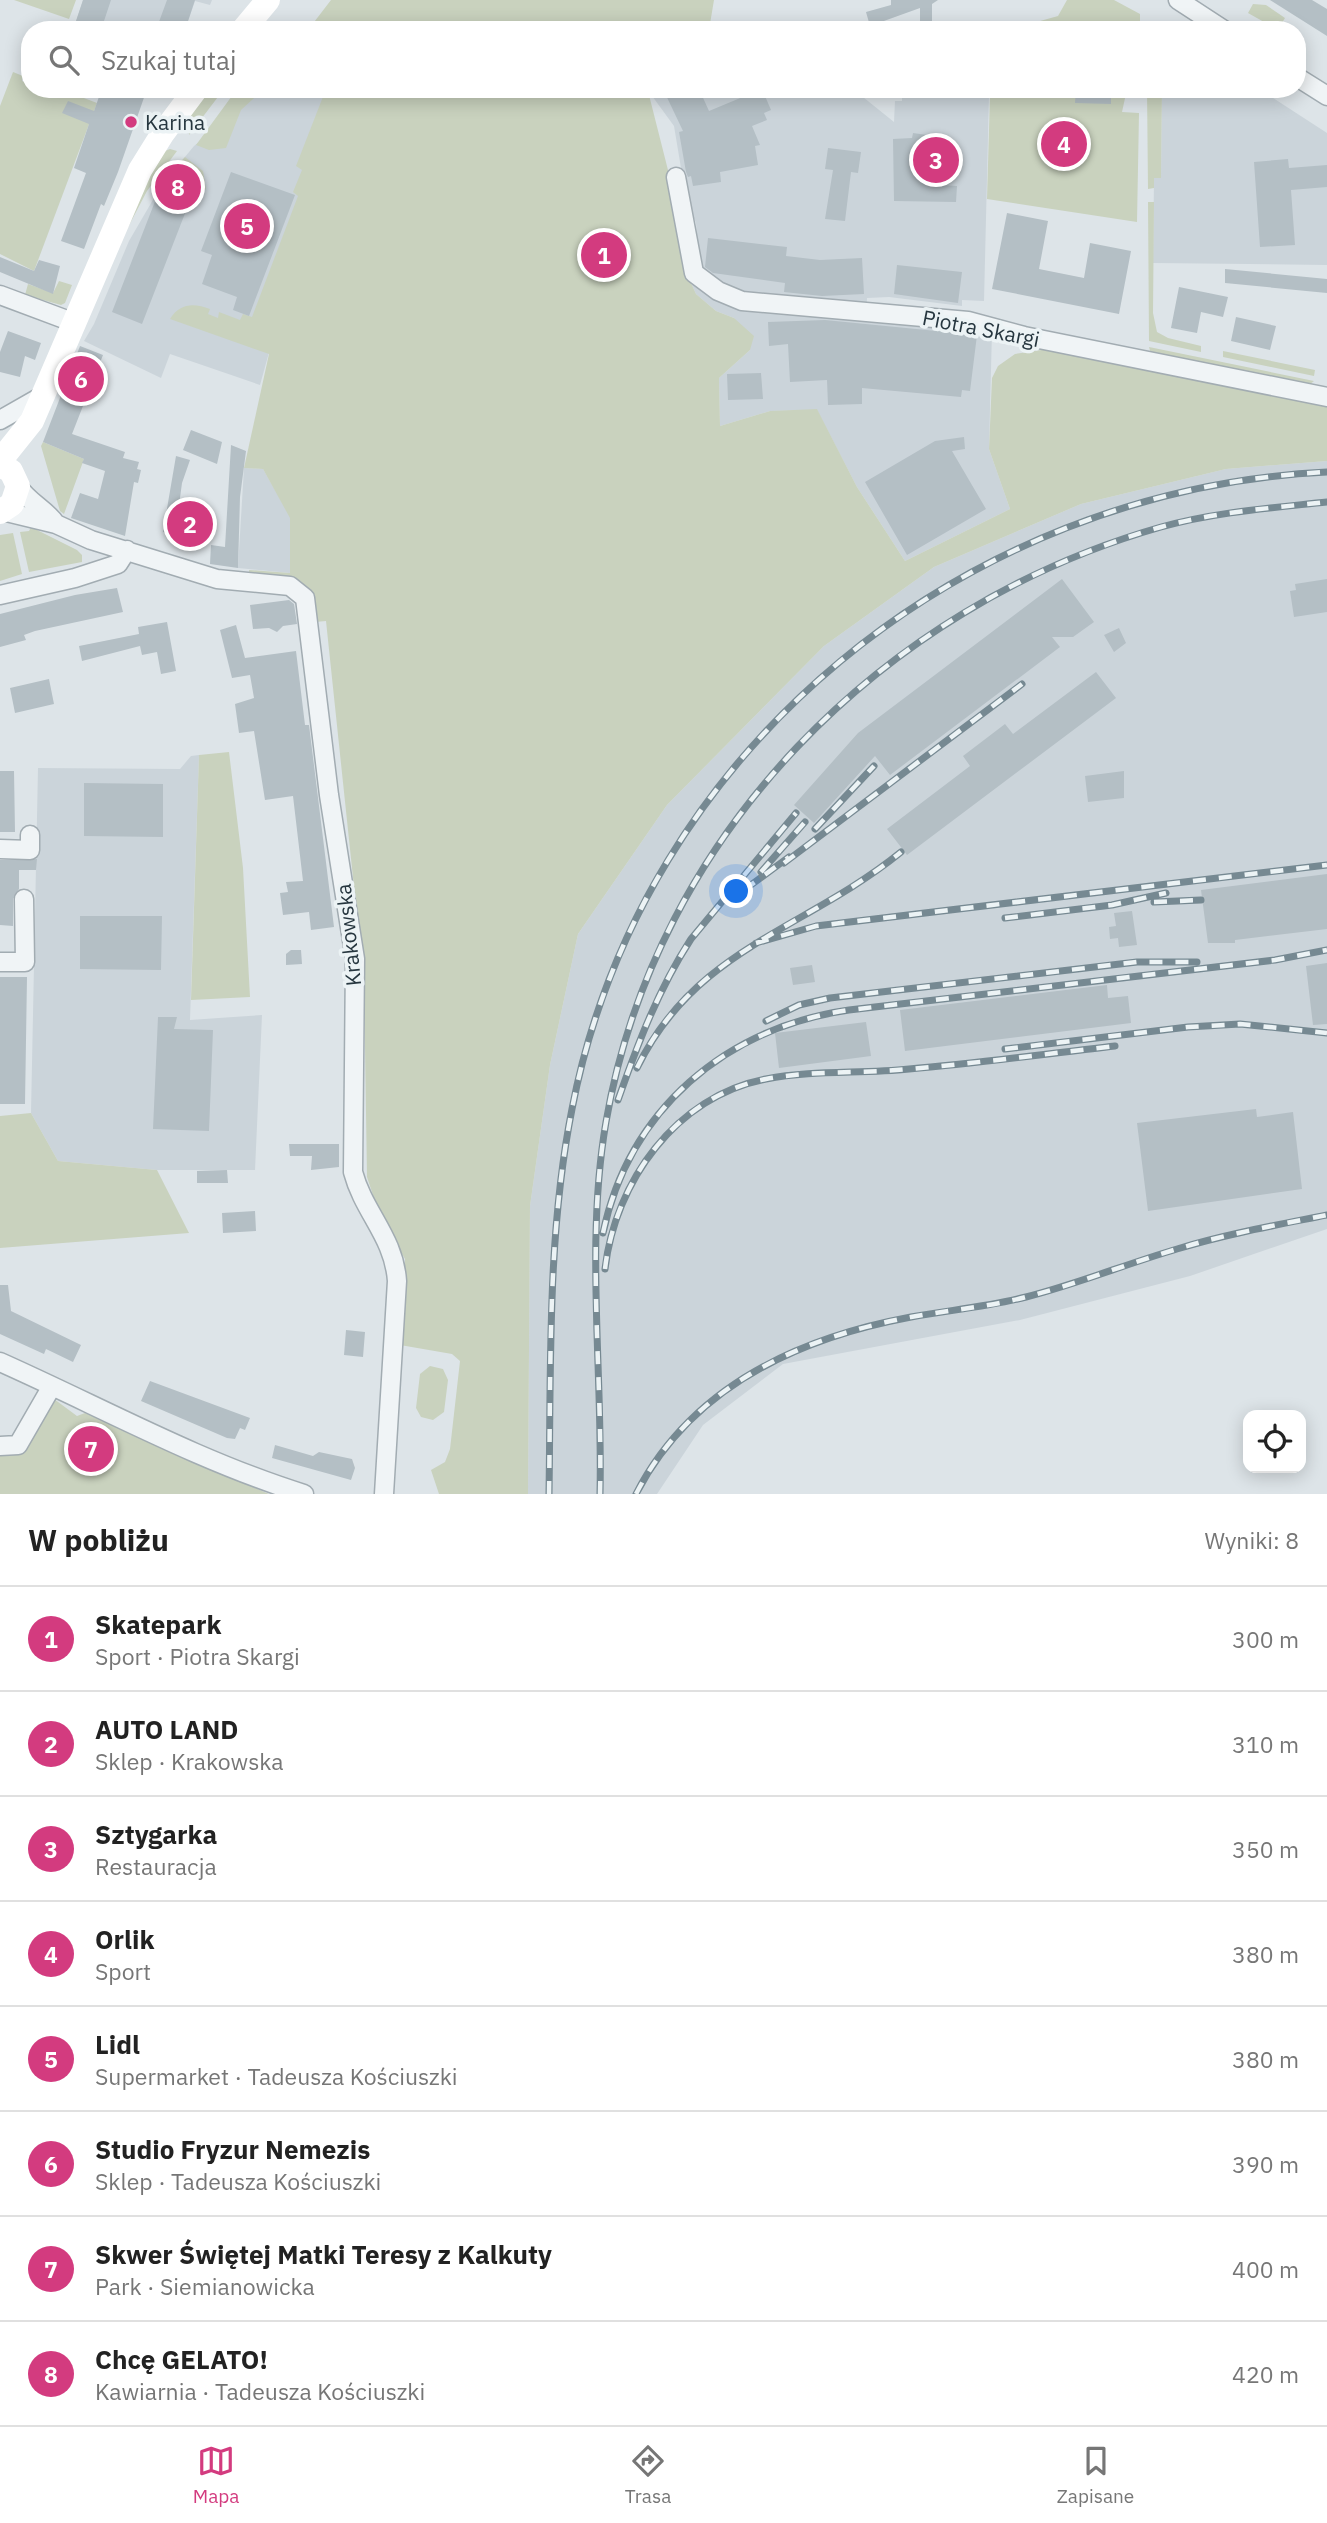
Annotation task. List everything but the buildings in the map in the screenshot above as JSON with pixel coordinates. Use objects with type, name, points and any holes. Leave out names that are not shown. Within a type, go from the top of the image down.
[{"type":"street","points":[[250,21],[268,0]]},
{"type":"street","points":[[1178,0],[1210,21]]},
{"type":"street","points":[[1306,83],[1327,96]]},
{"type":"street","points":[[1,511],[16,498],[8,473],[140,170],[189,98]]},
{"type":"street","name":"Piotra Skargi","points":[[676,177],[694,273],[718,291],[742,301],[968,321],[1024,336],[1327,397]]},
{"type":"street","points":[[0,295],[75,323]]},
{"type":"street","points":[[0,420],[44,395]]},
{"type":"street","name":"Krakowska","points":[[8,473],[24,496],[50,515],[57,524]]},
{"type":"street","name":"Krakowska","points":[[1,511],[57,524],[79,536],[217,579],[290,586],[305,598],[329,795],[355,959],[354,1172],[359,1192],[389,1242],[395,1260],[397,1281],[384,1494]]},
{"type":"street","points":[[0,595],[75,578],[118,564],[127,550]]},
{"type":"street","points":[[0,849],[30,850],[30,835]]},
{"type":"street","points":[[0,962],[25,962],[24,899]]},
{"type":"street","points":[[0,1362],[161,1438],[264,1482],[300,1493]]},
{"type":"street","points":[[0,1446],[18,1445],[52,1386]]},
{"type":"shaded area","points":[[83,0],[212,0],[210,5],[195,1],[188,21],[76,21]]},
{"type":"shaded area","points":[[252,98],[340,98],[260,385],[170,354],[161,378],[84,341],[94,324],[129,241],[161,186],[194,146]]},
{"type":"shaded area","points":[[654,98],[864,98],[894,122],[895,101],[902,101],[902,98],[989,98],[984,301],[962,300],[962,306],[889,297],[867,298],[866,315],[992,330],[989,449],[1010,509],[905,561],[857,487],[817,410],[770,411],[720,426],[719,378],[750,350],[734,318],[716,311],[696,294],[686,272],[697,234],[696,223],[686,198],[674,126]]},
{"type":"shaded area","points":[[1162,98],[1273,98],[1327,133],[1327,265],[1153,263],[1154,178],[1161,177]]},
{"type":"shaded area","points":[[1327,461],[1327,1229],[1190,1276],[1020,1320],[783,1364],[703,1425],[657,1494],[528,1494],[530,1206],[550,1065],[578,934],[667,805],[824,646],[934,567],[1081,504],[1226,469]]},
{"type":"shaded area","points":[[244,468],[263,469],[291,518],[290,573],[238,568]]},
{"type":"shaded area","points":[[199,755],[190,1020],[262,1015],[255,1170],[157,1170],[58,1161],[31,1113],[38,768],[180,769],[191,756]]},
{"type":"green space","points":[[14,0],[76,0],[69,19]]},
{"type":"green space","points":[[331,0],[714,0],[710,21],[315,21]]},
{"type":"green space","points":[[1067,0],[1114,0],[1140,14],[1140,21],[1040,21],[1058,16]]},
{"type":"green space","points":[[1253,4],[1266,5],[1285,18],[1283,21],[1262,21],[1248,13]]},
{"type":"green space","points":[[13,72],[21,75],[21,98],[84,98],[97,103],[34,271],[0,254],[0,106]]},
{"type":"green space","points":[[202,98],[217,98],[189,135],[189,114]]},
{"type":"green space","points":[[230,98],[254,98],[241,110],[226,148],[209,150],[196,145]]},
{"type":"green space","points":[[322,98],[650,98],[670,178],[686,272],[696,294],[716,311],[734,318],[754,336],[750,350],[719,378],[720,426],[770,411],[817,409],[857,487],[905,561],[1010,509],[989,449],[992,378],[998,366],[1015,354],[1048,349],[1327,405],[1327,461],[1226,469],[1081,504],[934,567],[824,646],[667,805],[578,934],[550,1065],[530,1206],[528,1494],[439,1494],[431,1470],[445,1462],[450,1449],[460,1361],[452,1354],[400,1345],[405,1259],[380,1216],[367,1177],[364,982],[326,621],[315,622],[310,596],[249,576],[249,570],[290,573],[290,518],[263,469],[244,468],[269,354],[170,319],[178,310],[193,305],[210,309],[208,314],[218,318],[219,312],[240,320],[243,314],[252,317],[298,196],[293,192],[302,170],[296,166]]},
{"type":"green space","points":[[990,98],[1125,98],[1122,112],[1139,113],[1137,222],[987,199]]},
{"type":"green space","points":[[1147,98],[1162,98],[1161,178],[1154,178],[1154,188],[1148,189]]},
{"type":"green space","points":[[165,151],[177,151],[147,191],[125,233],[136,200]]},
{"type":"green space","points":[[185,157],[203,171],[206,190],[184,162],[159,185]]},
{"type":"green space","points":[[1148,202],[1154,202],[1153,313],[1157,332],[1168,338],[1201,346],[1201,352],[1149,341]]},
{"type":"green space","points":[[59,281],[72,285],[65,303],[61,305],[25,295],[28,284],[53,293]]},
{"type":"green space","points":[[1149,347],[1314,381],[1309,385],[1151,354]]},
{"type":"green space","points":[[1223,351],[1315,370],[1314,376],[1223,357]]},
{"type":"green space","points":[[43,442],[84,459],[64,514],[60,511],[41,446]]},
{"type":"green space","points":[[31,527],[77,550],[82,555],[82,562],[29,572],[20,532],[29,531]]},
{"type":"green space","points":[[13,533],[22,574],[0,581],[0,535]]},
{"type":"green space","points":[[229,752],[243,868],[250,997],[191,1000],[199,755]]},
{"type":"green space","points":[[31,1113],[58,1161],[157,1170],[189,1233],[0,1248],[0,1116]]},
{"type":"green space","points":[[430,1366],[443,1369],[448,1380],[444,1412],[433,1420],[421,1417],[416,1408],[420,1374]]},
{"type":"green space","points":[[54,1399],[77,1416],[85,1413],[269,1494],[0,1494],[0,1449]]},
{"type":"railway","points":[[549,1494],[554,1252],[572,1109],[609,979],[668,860],[746,754],[840,662],[947,586],[1066,528],[1193,489],[1327,472]]},
{"type":"railway","points":[[600,1494],[596,1261],[600,1168],[606,1122],[633,1017],[674,919],[730,828],[798,747],[876,674],[964,613],[1059,563],[1161,527],[1222,514],[1327,502]]},
{"type":"railway","points":[[784,863],[1022,684]]},
{"type":"railway","points":[[815,829],[874,766]]},
{"type":"railway","points":[[618,1100],[650,1017],[668,978],[691,939],[796,813]]},
{"type":"railway","points":[[761,872],[805,822]]},
{"type":"railway","points":[[637,1068],[661,1027],[689,995],[721,967],[864,879],[901,852]]},
{"type":"railway","points":[[744,890],[789,857]]},
{"type":"railway","points":[[756,943],[816,926],[1327,865]]},
{"type":"railway","points":[[1005,918],[1112,905],[1166,893]]},
{"type":"railway","points":[[1154,902],[1201,900]]},
{"type":"railway","points":[[603,1233],[616,1189],[635,1149],[660,1113],[689,1082],[724,1056],[762,1035],[804,1020],[849,1010],[1275,960],[1327,950]]},
{"type":"railway","points":[[766,1021],[799,1005],[830,998],[1137,962],[1197,962]]},
{"type":"railway","points":[[1005,1049],[1188,1027],[1240,1024],[1327,1033]]},
{"type":"railway","points":[[605,1269],[611,1237],[622,1205],[637,1175],[656,1148],[678,1124],[704,1104],[734,1088],[784,1076],[909,1069],[1115,1046]]},
{"type":"railway","points":[[636,1494],[659,1457],[686,1424],[717,1397],[752,1373],[828,1338],[911,1317],[1026,1297],[1195,1244],[1327,1215]]},
{"type":"place","name":"Karina","points":[[131,122]]},
{"type":"place","name":"Orlik","points":[[1064,144]]},
{"type":"place","name":"Sztygarka","points":[[936,160]]},
{"type":"place","name":"Chcę GELATO!","points":[[178,187]]},
{"type":"place","name":"Lidl","points":[[247,226]]},
{"type":"place","name":"Skatepark","points":[[604,255]]},
{"type":"place","name":"Studio Fryzur Nemezis","points":[[81,379]]},
{"type":"place","name":"AUTO LAND","points":[[190,524]]},
{"type":"place","name":"Skwer Świętej Matki Teresy z Kalkuty","points":[[91,1449]]}]
